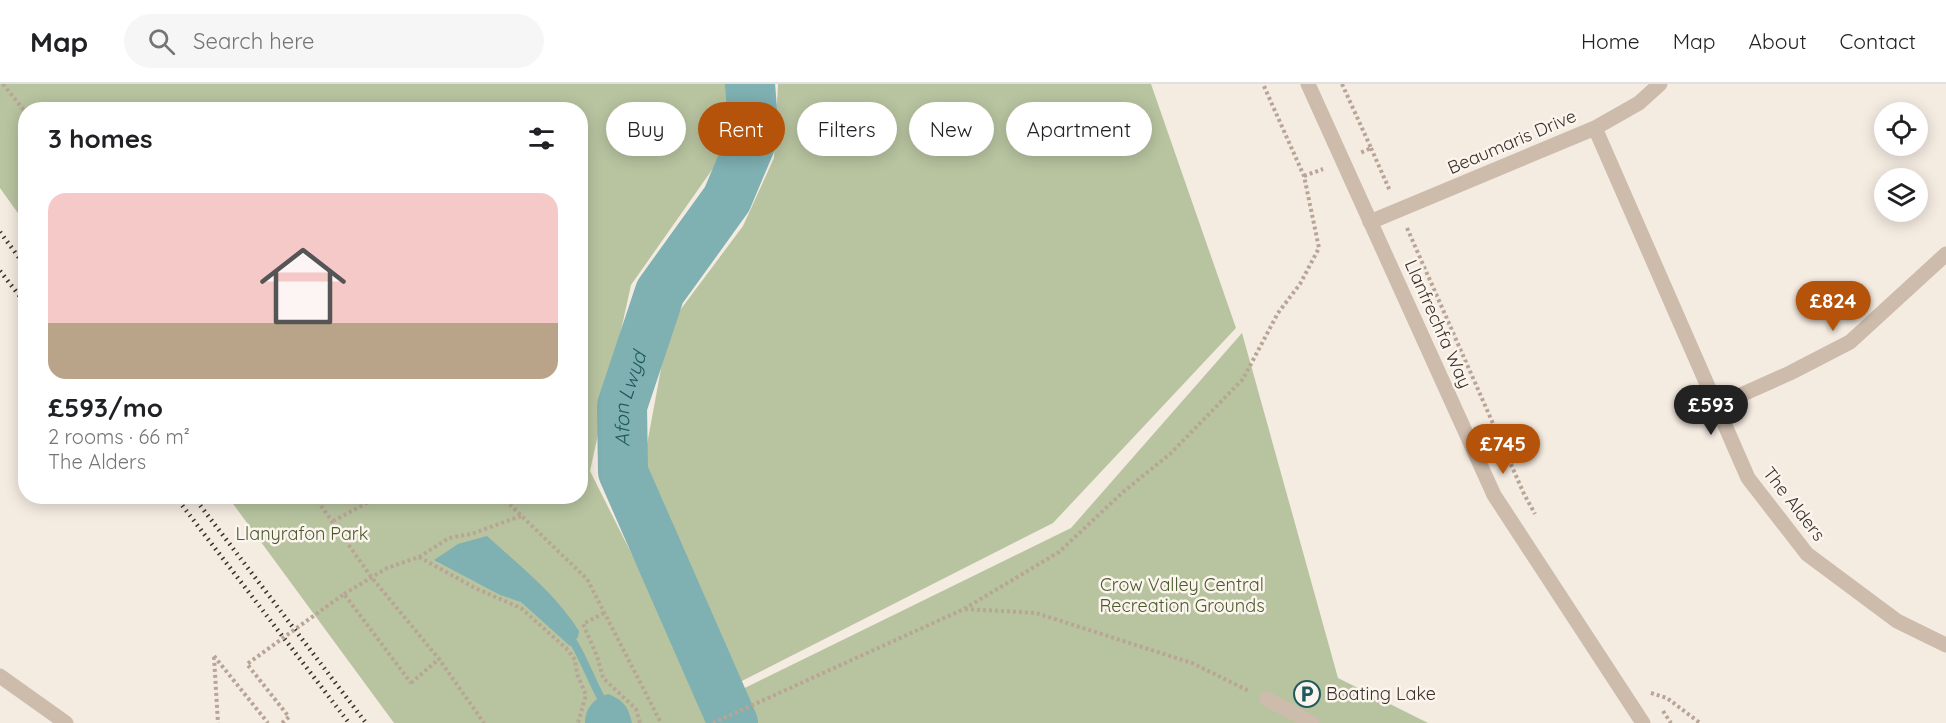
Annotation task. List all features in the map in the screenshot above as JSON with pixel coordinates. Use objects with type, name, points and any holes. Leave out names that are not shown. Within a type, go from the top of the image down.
[{"type":"street","name":"Llanfrechfa Way","points":[[1308,84],[1494,495],[1643,723]]},
{"type":"street","name":"Beaumaris Drive","points":[[1370,222],[1595,128],[1639,103],[1660,84]]},
{"type":"street","name":"The Alders","points":[[1595,128],[1748,478],[1807,555],[1897,621],[1946,645]]},
{"type":"street","points":[[1716,406],[1790,373],[1850,342],[1946,254]]},
{"type":"street","points":[[0,676],[66,723]]},
{"type":"street","points":[[1267,699],[1312,723]]},
{"type":"path","points":[[3,84],[18,103]]},
{"type":"path","points":[[713,723],[759,700],[964,609],[1059,552],[1123,492],[1170,454],[1243,379],[1278,313],[1300,284],[1319,249],[1304,176],[1263,84]]},
{"type":"path","points":[[1371,148],[1524,494],[1540,523]]},
{"type":"path","points":[[320,504],[372,578],[439,659],[484,723]]},
{"type":"path","points":[[333,521],[366,504]]},
{"type":"path","points":[[509,504],[587,579],[661,723]]},
{"type":"path","points":[[282,723],[289,717],[247,664],[344,594],[387,568],[419,557],[450,538],[471,534],[521,516]]},
{"type":"path","points":[[419,557],[475,588],[521,608],[568,650],[575,660],[577,675],[585,695],[578,723]]},
{"type":"path","points":[[344,594],[411,683],[439,659]]},
{"type":"path","points":[[964,609],[1036,613],[1192,663],[1267,699]]},
{"type":"path","points":[[604,613],[583,624],[597,656],[603,678],[636,709],[640,723]]},
{"type":"path","points":[[218,723],[214,656],[268,723]]},
{"type":"path","points":[[1645,684],[1651,693],[1667,698],[1700,723]]},
{"type":"green space","name":"Crow Valley Central Recreation Grounds","points":[[0,84],[730,84],[731,102],[698,102],[698,156],[722,156],[631,285],[590,471],[708,706],[1071,528],[1242,333],[1338,678],[1428,723],[394,723],[233,504],[588,504],[588,102],[18,102],[18,213],[0,188]]},
{"type":"green space","points":[[778,84],[1151,84],[1236,328],[1053,523],[738,683],[644,461],[669,325],[743,226],[774,156],[785,156],[785,102],[777,102]]},
{"type":"water","points":[[487,536],[536,580],[570,617],[579,631],[578,637],[570,646],[521,602],[500,595],[434,560],[458,544]]},
{"type":"water","points":[[608,694],[625,705],[632,723],[585,723],[591,704]]},
{"type":"waterway","name":"Afon Lwyd","points":[[733,723],[623,472],[622,406],[660,292],[727,199],[754,135],[750,84]]},
{"type":"waterway","points":[[574,643],[600,696]]},
{"type":"railway","points":[[0,232],[18,256]]},
{"type":"railway","points":[[0,271],[18,294]]},
{"type":"railway","points":[[181,504],[349,723]]},
{"type":"railway","points":[[199,504],[366,723]]},
{"type":"place","name":"Boating Lake","points":[[1307,694]]},
{"type":"park label","name":"Llanyrafon Park","points":[[302,534]]}]
